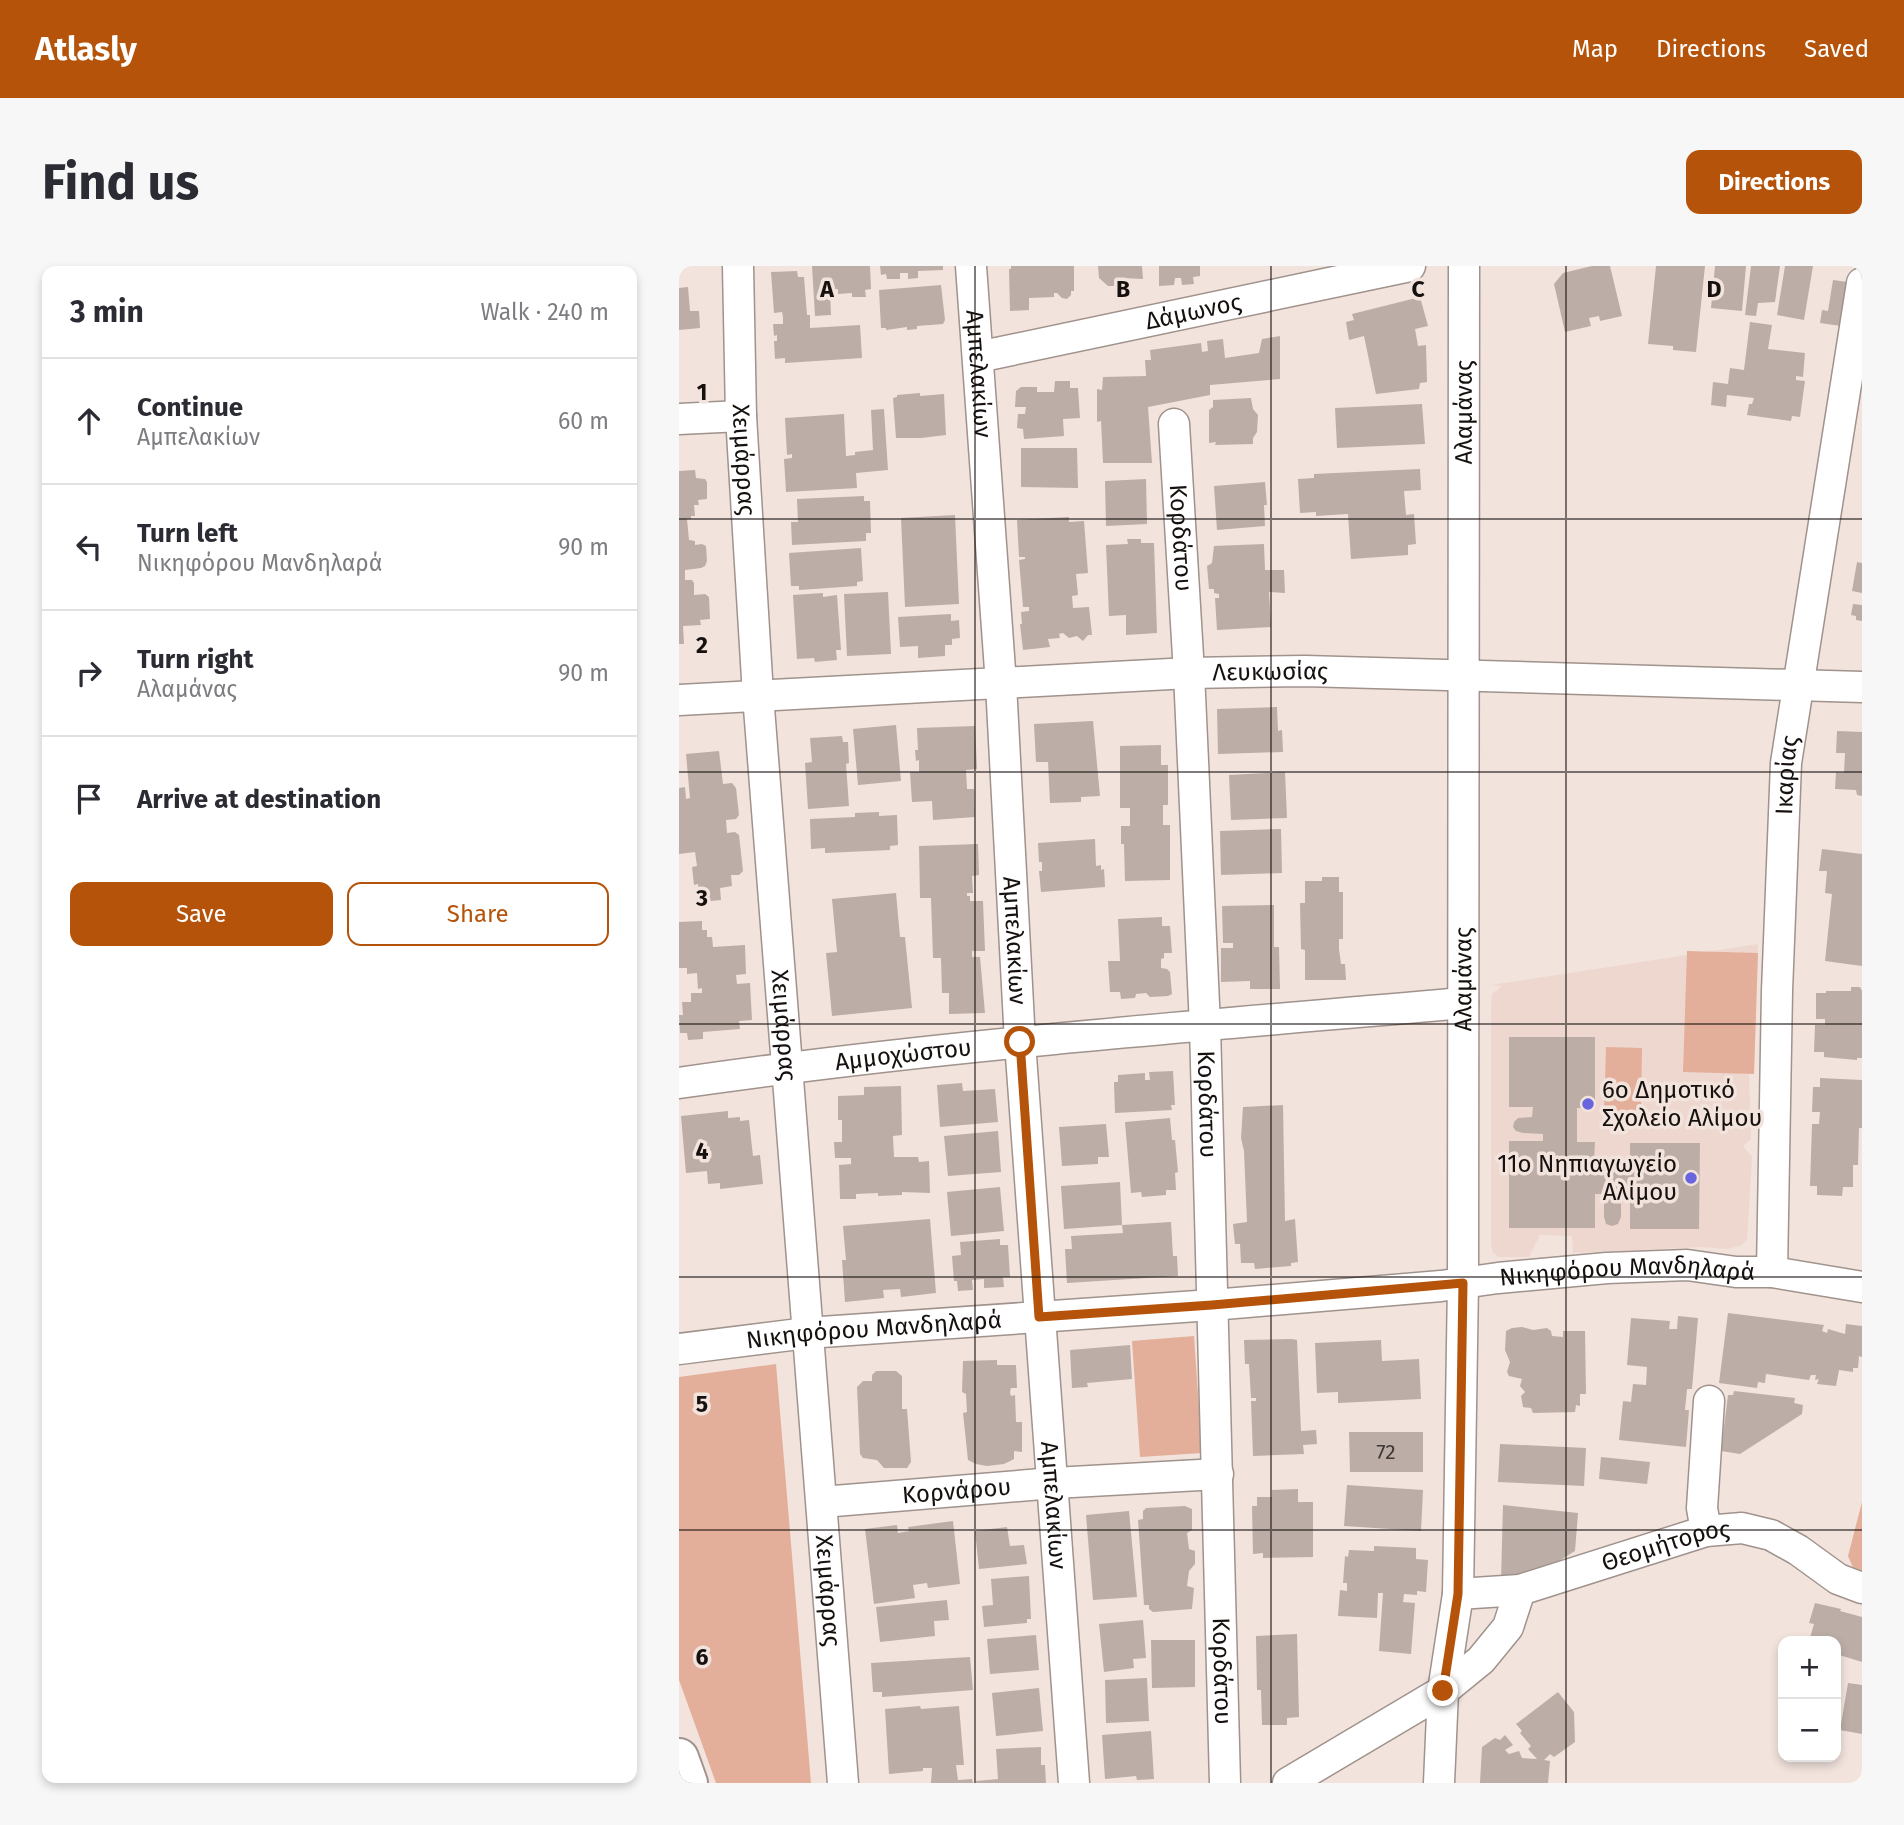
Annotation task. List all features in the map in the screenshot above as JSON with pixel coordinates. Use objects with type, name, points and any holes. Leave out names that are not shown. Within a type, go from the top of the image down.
[{"type":"main road","points":[[679,1758],[688,1783]]},
{"type":"street","name":"Χειμάρρας","points":[[738,266],[741,416],[758,695],[843,1783]]},
{"type":"street","name":"Αμπελακίων","points":[[971,266],[1000,684],[1020,1042],[1074,1783]]},
{"type":"street","name":"Δάμωνος","points":[[978,357],[1410,266]]},
{"type":"street","name":"Αλαμάνας","points":[[1439,1783],[1443,1691],[1458,1594],[1463,1283],[1464,266]]},
{"type":"street","name":"Ικαρίας","points":[[1772,1272],[1777,991],[1786,763],[1862,283]]},
{"type":"street","points":[[679,419],[741,416]]},
{"type":"street","name":"Κορδάτου","points":[[1174,424],[1189,673],[1205,1026],[1225,1783]]},
{"type":"street","name":"Λευκωσίας","points":[[679,700],[1189,673],[1305,671],[1862,687]]},
{"type":"street","name":"Αμμοχώστου","points":[[679,1083],[788,1067],[1020,1042],[1463,1003]]},
{"type":"street","name":"Νικηφόρου Μανδηλαρά","points":[[679,1349],[807,1333],[1212,1305],[1607,1268],[1687,1265],[1737,1272],[1772,1272],[1862,1287]]},
{"type":"street","points":[[1706,1531],[1702,1508],[1709,1401]]},
{"type":"street","name":"Κορνάρου","points":[[822,1502],[1054,1483],[1218,1474]]},
{"type":"street","name":"Θεομήτορος","points":[[1458,1594],[1520,1590],[1706,1531],[1742,1528],[1771,1535],[1839,1579],[1862,1588]]},
{"type":"street","points":[[1288,1783],[1443,1691],[1481,1660],[1508,1627],[1520,1590]]},
{"type":"shaded area","name":"6ο Δημοτικό Σχολείο Αλίμου","points":[[1758,944],[1754,1074],[1749,1074],[1751,1139],[1743,1146],[1752,1157],[1747,1240],[1740,1246],[1727,1249],[1701,1247],[1573,1253],[1572,1236],[1540,1235],[1529,1257],[1499,1257],[1493,1253],[1491,1004],[1492,994],[1502,986],[1491,985]]},
{"type":"shaded area","points":[[1687,951],[1758,953],[1754,1074],[1683,1072]]},
{"type":"shaded area","points":[[1606,1047],[1642,1048],[1641,1113],[1604,1112]]},
{"type":"shaded area","points":[[1194,1336],[1202,1453],[1140,1457],[1132,1341]]},
{"type":"shaded area","points":[[776,1364],[811,1783],[716,1783],[679,1680],[679,1377]]},
{"type":"shaded area","points":[[1862,1502],[1862,1574],[1855,1572],[1848,1556]]},
{"type":"building","points":[[812,266],[870,266],[871,289],[865,290],[866,297],[852,297],[852,293],[838,294],[838,289],[830,290],[831,315],[815,316]]},
{"type":"building","points":[[880,266],[943,266],[943,270],[918,271],[918,278],[908,279],[908,273],[900,273],[900,279],[887,279],[886,274],[881,275]]},
{"type":"building","points":[[1011,266],[1074,266],[1074,291],[1071,291],[1067,299],[1057,293],[1054,293],[1054,297],[1029,298],[1029,310],[1010,311]]},
{"type":"building","points":[[1098,266],[1142,266],[1143,279],[1121,278],[1114,286],[1108,286],[1099,278]]},
{"type":"building","points":[[1159,266],[1200,266],[1200,276],[1193,277],[1194,284],[1182,285],[1181,278],[1175,278],[1174,285],[1159,286]]},
{"type":"building","points":[[1592,266],[1610,266],[1622,316],[1600,321],[1599,316],[1589,318],[1591,326],[1565,332],[1554,284],[1563,273]]},
{"type":"building","points":[[1656,266],[1705,266],[1696,352],[1673,350],[1673,346],[1648,344]]},
{"type":"building","points":[[1715,266],[1746,266],[1742,311],[1711,308]]},
{"type":"building","points":[[1751,266],[1780,266],[1775,302],[1758,303],[1756,316],[1745,315]]},
{"type":"building","points":[[1785,266],[1813,266],[1804,320],[1777,315]]},
{"type":"building","points":[[797,271],[798,277],[804,277],[810,328],[860,325],[862,358],[785,363],[785,358],[775,359],[774,341],[777,341],[777,335],[774,336],[773,324],[783,324],[783,317],[782,312],[774,313],[771,272]]},
{"type":"building","points":[[1833,280],[1848,282],[1841,326],[1820,323],[1822,310],[1828,311]]},
{"type":"building","points":[[941,285],[945,320],[943,324],[917,326],[917,329],[907,330],[907,327],[886,330],[881,328],[879,290]]},
{"type":"building","points":[[688,287],[690,311],[699,311],[700,328],[679,330],[679,288]]},
{"type":"building","points":[[1420,297],[1428,326],[1415,329],[1418,346],[1426,345],[1427,382],[1420,383],[1419,389],[1376,394],[1364,336],[1349,340],[1346,322],[1354,320],[1352,314]]},
{"type":"building","points":[[1750,322],[1772,325],[1768,349],[1805,353],[1803,377],[1796,376],[1796,380],[1805,381],[1800,417],[1792,416],[1791,421],[1747,415],[1749,404],[1752,404],[1754,398],[1727,395],[1726,407],[1711,405],[1713,382],[1728,384],[1730,368],[1744,370]]},
{"type":"building","points":[[1280,336],[1280,379],[1210,385],[1210,395],[1148,407],[1152,463],[1103,463],[1101,421],[1097,422],[1097,389],[1102,390],[1103,377],[1146,376],[1145,360],[1151,360],[1150,350],[1201,343],[1202,352],[1208,351],[1207,341],[1223,339],[1225,358],[1259,353],[1262,339]]},
{"type":"building","points":[[1055,381],[1070,381],[1070,388],[1078,388],[1080,418],[1063,419],[1064,436],[1024,439],[1023,429],[1017,428],[1018,414],[1025,414],[1026,407],[1015,407],[1016,391],[1021,387],[1037,387],[1037,392],[1054,392]]},
{"type":"building","points":[[920,393],[920,396],[944,394],[946,435],[896,438],[893,398],[897,395]]},
{"type":"building","points":[[1251,398],[1253,409],[1258,415],[1253,444],[1209,443],[1209,410],[1213,407],[1213,400]]},
{"type":"building","points":[[1422,404],[1425,444],[1337,448],[1335,408]]},
{"type":"building","points":[[884,409],[888,470],[856,473],[857,488],[786,492],[784,459],[792,458],[792,454],[787,455],[785,418],[844,414],[846,456],[873,450],[871,410]]},
{"type":"building","points":[[1021,448],[1077,448],[1078,488],[1021,487]]},
{"type":"building","points":[[1420,469],[1421,490],[1404,491],[1406,515],[1414,514],[1416,544],[1408,545],[1408,555],[1351,559],[1348,514],[1316,516],[1316,512],[1300,513],[1298,479],[1314,478],[1314,474]]},
{"type":"building","points":[[695,470],[696,478],[705,479],[707,482],[707,499],[698,500],[699,505],[694,505],[695,516],[687,519],[689,540],[695,541],[695,545],[706,546],[707,561],[701,568],[685,570],[685,580],[692,580],[694,583],[694,595],[705,594],[709,597],[710,619],[700,620],[701,625],[683,626],[684,644],[679,644],[679,471]]},
{"type":"building","points":[[1146,479],[1147,524],[1106,526],[1105,481]]},
{"type":"building","points":[[1265,482],[1265,526],[1217,530],[1214,486]]},
{"type":"building","points":[[864,496],[864,501],[870,501],[871,533],[866,533],[866,541],[792,545],[791,522],[798,522],[797,499]]},
{"type":"building","points":[[955,515],[959,604],[905,607],[901,518]]},
{"type":"building","points":[[1069,517],[1069,522],[1084,521],[1088,573],[1076,574],[1078,595],[1072,596],[1073,608],[1089,607],[1092,635],[1088,635],[1083,641],[1077,636],[1069,638],[1063,633],[1059,634],[1060,638],[1048,639],[1050,647],[1023,650],[1021,612],[1029,611],[1029,607],[1023,607],[1019,560],[1025,557],[1019,557],[1017,520]]},
{"type":"building","points":[[1127,539],[1154,543],[1157,633],[1126,635],[1126,615],[1109,616],[1106,545],[1128,544]]},
{"type":"building","points":[[1264,544],[1265,570],[1284,570],[1285,593],[1269,592],[1271,627],[1217,630],[1215,598],[1219,598],[1219,594],[1214,593],[1214,589],[1209,589],[1207,566],[1212,563],[1214,546]]},
{"type":"building","points":[[861,548],[863,581],[857,582],[857,586],[799,590],[799,586],[791,586],[789,553]]},
{"type":"building","points":[[1857,562],[1862,563],[1862,593],[1852,591]]},
{"type":"building","points":[[888,592],[891,654],[847,656],[844,594]]},
{"type":"building","points":[[823,593],[823,597],[837,595],[841,650],[836,650],[837,660],[815,662],[814,658],[797,659],[793,595]]},
{"type":"building","points":[[1853,604],[1862,605],[1862,621],[1851,615]]},
{"type":"building","points":[[951,614],[951,621],[959,620],[960,638],[952,639],[952,645],[945,645],[945,656],[918,658],[918,646],[900,647],[898,617]]},
{"type":"building","points":[[1277,707],[1278,731],[1282,730],[1283,752],[1218,754],[1217,709]]},
{"type":"building","points":[[1093,721],[1100,796],[1081,797],[1081,802],[1050,803],[1048,762],[1036,762],[1034,724]]},
{"type":"building","points":[[896,725],[901,781],[858,785],[853,729]]},
{"type":"building","points":[[975,726],[977,769],[966,770],[967,789],[974,789],[975,817],[933,820],[932,801],[912,802],[910,772],[919,772],[919,760],[916,761],[915,750],[918,750],[917,728]]},
{"type":"building","points":[[1837,731],[1862,732],[1862,796],[1857,795],[1856,790],[1835,789],[1836,772],[1844,773],[1845,753],[1836,753]]},
{"type":"building","points":[[842,736],[843,742],[848,742],[849,763],[846,764],[849,806],[808,809],[805,763],[812,762],[810,738]]},
{"type":"building","points":[[1161,745],[1161,765],[1168,765],[1168,805],[1163,805],[1163,825],[1170,825],[1170,880],[1125,881],[1121,826],[1130,826],[1130,808],[1120,808],[1120,746]]},
{"type":"building","points":[[719,751],[723,784],[732,783],[736,788],[739,815],[736,819],[726,820],[727,833],[735,832],[739,835],[743,871],[739,875],[731,875],[732,886],[720,888],[721,900],[700,902],[692,867],[697,866],[695,852],[679,854],[679,788],[685,787],[686,799],[690,798],[686,754]]},
{"type":"building","points":[[1285,772],[1287,818],[1231,820],[1229,775]]},
{"type":"building","points":[[879,812],[879,816],[897,815],[898,845],[890,846],[890,850],[825,853],[825,848],[811,849],[810,819],[855,817],[855,813]]},
{"type":"building","points":[[1281,829],[1282,873],[1221,875],[1220,831]]},
{"type":"building","points":[[1095,839],[1096,866],[1101,865],[1101,870],[1104,869],[1105,887],[1041,892],[1039,871],[1042,871],[1042,862],[1039,862],[1038,843]]},
{"type":"building","points":[[978,844],[979,875],[972,876],[973,893],[967,893],[967,896],[970,896],[970,901],[983,901],[985,951],[972,951],[972,957],[980,957],[985,1013],[949,1014],[949,993],[942,993],[941,958],[933,958],[931,898],[920,898],[919,846]]},
{"type":"building","points":[[1822,849],[1862,854],[1862,966],[1825,961],[1832,894],[1825,893],[1827,871],[1819,871]]},
{"type":"building","points":[[1322,877],[1339,877],[1339,892],[1343,892],[1343,939],[1339,939],[1339,949],[1341,964],[1345,964],[1346,980],[1305,980],[1300,903],[1305,903],[1305,881],[1322,881]]},
{"type":"building","points":[[896,893],[900,937],[905,937],[912,1008],[832,1016],[826,953],[837,952],[832,899]]},
{"type":"building","points":[[1274,905],[1274,947],[1279,947],[1280,989],[1250,989],[1250,981],[1221,982],[1221,948],[1233,948],[1233,943],[1223,943],[1222,906]]},
{"type":"building","points":[[1162,917],[1162,926],[1170,926],[1172,953],[1164,953],[1161,968],[1170,972],[1172,994],[1150,997],[1146,993],[1136,994],[1135,998],[1121,999],[1120,992],[1110,992],[1108,961],[1120,961],[1118,919]]},
{"type":"building","points":[[702,921],[702,930],[707,930],[707,937],[712,937],[713,947],[745,945],[746,974],[736,975],[737,984],[750,983],[752,1020],[739,1021],[740,1029],[703,1032],[703,1039],[688,1040],[687,1033],[680,1033],[679,1015],[683,1015],[682,1002],[691,1002],[691,993],[702,993],[702,988],[698,989],[697,973],[687,974],[687,968],[679,968],[679,922]]},
{"type":"building","points":[[1851,987],[1860,987],[1862,991],[1862,1058],[1857,1060],[1824,1057],[1824,1052],[1814,1052],[1815,1025],[1825,1025],[1825,1019],[1816,1019],[1816,993],[1851,991]]},
{"type":"building","points":[[1509,1037],[1595,1037],[1595,1108],[1577,1108],[1577,1142],[1595,1142],[1594,1161],[1630,1161],[1630,1143],[1700,1143],[1699,1229],[1630,1229],[1630,1194],[1621,1194],[1621,1217],[1618,1224],[1612,1226],[1606,1224],[1604,1217],[1604,1194],[1595,1194],[1595,1228],[1509,1228],[1509,1141],[1543,1141],[1543,1134],[1523,1133],[1513,1127],[1518,1118],[1532,1117],[1533,1107],[1509,1107]]},
{"type":"building","points":[[1173,1071],[1175,1105],[1171,1105],[1172,1110],[1115,1113],[1114,1082],[1118,1082],[1118,1075],[1145,1073],[1145,1080],[1150,1080],[1149,1072]]},
{"type":"building","points":[[1820,1078],[1862,1080],[1862,1128],[1859,1128],[1858,1165],[1853,1165],[1853,1187],[1843,1187],[1842,1196],[1817,1195],[1817,1186],[1810,1186],[1812,1124],[1819,1124],[1820,1112],[1812,1112],[1813,1087],[1820,1087]]},
{"type":"building","points":[[962,1083],[963,1091],[995,1089],[998,1122],[940,1127],[937,1085]]},
{"type":"building","points":[[901,1086],[902,1135],[893,1136],[894,1157],[918,1157],[919,1162],[929,1161],[930,1193],[902,1192],[902,1195],[878,1196],[878,1193],[856,1194],[856,1199],[840,1199],[839,1165],[851,1164],[851,1158],[835,1158],[834,1142],[842,1142],[838,1096],[864,1095],[864,1087]]},
{"type":"building","points":[[1283,1105],[1285,1221],[1295,1219],[1298,1262],[1291,1263],[1291,1266],[1255,1269],[1254,1263],[1241,1263],[1240,1244],[1235,1244],[1233,1224],[1247,1222],[1241,1138],[1243,1107]]},
{"type":"building","points":[[728,1111],[728,1118],[740,1117],[740,1121],[749,1120],[753,1156],[760,1155],[763,1184],[720,1189],[720,1183],[708,1184],[707,1171],[686,1173],[681,1116]]},
{"type":"building","points":[[1170,1118],[1178,1172],[1175,1173],[1176,1190],[1166,1190],[1166,1195],[1142,1197],[1141,1192],[1131,1193],[1125,1122]]},
{"type":"building","points":[[1106,1124],[1109,1157],[1098,1157],[1098,1164],[1062,1166],[1059,1127]]},
{"type":"building","points":[[998,1131],[1001,1172],[948,1176],[944,1136]]},
{"type":"building","points":[[1120,1182],[1122,1225],[1064,1229],[1061,1186]]},
{"type":"building","points":[[1000,1187],[1004,1231],[951,1236],[947,1192]]},
{"type":"building","points":[[930,1219],[936,1293],[901,1297],[900,1289],[883,1290],[884,1298],[845,1302],[842,1260],[846,1260],[843,1226]]},
{"type":"building","points":[[1171,1222],[1173,1256],[1177,1256],[1178,1276],[1067,1283],[1065,1249],[1072,1249],[1071,1236],[1123,1233],[1122,1225]]},
{"type":"building","points":[[1000,1239],[1000,1245],[1008,1245],[1010,1277],[1003,1277],[1004,1287],[984,1288],[984,1279],[972,1280],[973,1290],[958,1291],[957,1281],[954,1281],[952,1256],[961,1255],[960,1242]]},
{"type":"building","points":[[1728,1313],[1824,1325],[1822,1331],[1827,1333],[1828,1329],[1845,1334],[1846,1324],[1862,1326],[1862,1357],[1859,1356],[1858,1368],[1853,1368],[1853,1372],[1839,1370],[1836,1386],[1817,1384],[1819,1379],[1815,1380],[1816,1375],[1811,1375],[1809,1380],[1766,1374],[1765,1383],[1758,1382],[1757,1388],[1719,1383]]},
{"type":"building","points":[[1678,1316],[1698,1318],[1692,1389],[1687,1389],[1685,1410],[1689,1410],[1686,1447],[1619,1440],[1623,1401],[1631,1402],[1633,1384],[1646,1385],[1647,1367],[1627,1365],[1631,1318],[1670,1321],[1669,1329],[1677,1329]]},
{"type":"building","points":[[1522,1327],[1533,1330],[1547,1328],[1552,1336],[1563,1337],[1563,1331],[1585,1331],[1586,1394],[1580,1394],[1580,1406],[1576,1405],[1575,1412],[1533,1413],[1531,1408],[1523,1407],[1521,1396],[1525,1392],[1520,1386],[1522,1379],[1509,1376],[1507,1372],[1510,1362],[1505,1350],[1506,1331]]},
{"type":"building","points":[[1244,1340],[1297,1340],[1301,1431],[1316,1430],[1317,1444],[1303,1445],[1304,1454],[1253,1456],[1251,1401],[1256,1401],[1256,1398],[1251,1398]]},
{"type":"building","points":[[1381,1340],[1382,1361],[1419,1359],[1421,1399],[1338,1403],[1338,1392],[1317,1393],[1315,1343]]},
{"type":"building","points":[[1130,1345],[1132,1379],[1087,1383],[1088,1387],[1072,1388],[1070,1350]]},
{"type":"building","points":[[997,1360],[997,1365],[1016,1365],[1017,1388],[1011,1388],[1010,1392],[1011,1396],[1015,1395],[1016,1422],[1022,1422],[1022,1452],[1014,1451],[1014,1459],[1004,1464],[987,1466],[968,1460],[963,1413],[967,1412],[966,1394],[962,1392],[963,1361]]},
{"type":"building","points":[[876,1371],[896,1371],[902,1376],[902,1409],[907,1409],[911,1462],[907,1468],[884,1468],[877,1460],[863,1458],[860,1454],[857,1387],[863,1381],[872,1381],[872,1375]]},
{"type":"building","points":[[1734,1391],[1795,1398],[1794,1403],[1803,1405],[1802,1414],[1740,1454],[1721,1451],[1728,1395],[1733,1395]]},
{"type":"building","points":[[1349,1432],[1423,1432],[1423,1472],[1350,1472]]},
{"type":"building","points":[[1500,1444],[1586,1448],[1584,1486],[1498,1482]]},
{"type":"building","points":[[1601,1457],[1650,1462],[1647,1484],[1599,1479]]},
{"type":"building","points":[[1347,1485],[1423,1490],[1421,1531],[1344,1526]]},
{"type":"building","points":[[1298,1489],[1298,1502],[1313,1502],[1313,1557],[1263,1558],[1263,1553],[1253,1554],[1252,1506],[1257,1506],[1257,1497],[1272,1497],[1272,1490]]},
{"type":"building","points":[[1503,1505],[1578,1513],[1575,1551],[1522,1584],[1501,1582]]},
{"type":"building","points":[[1185,1506],[1192,1509],[1192,1530],[1187,1533],[1189,1549],[1195,1551],[1195,1564],[1189,1571],[1187,1586],[1194,1588],[1192,1609],[1153,1612],[1149,1605],[1144,1605],[1138,1520],[1143,1519],[1143,1511],[1146,1508]]},
{"type":"building","points":[[1129,1511],[1137,1597],[1093,1600],[1086,1515]]},
{"type":"building","points":[[953,1521],[960,1584],[928,1588],[927,1583],[913,1585],[915,1598],[874,1604],[865,1529],[897,1525],[898,1533],[909,1531],[908,1527]]},
{"type":"building","points":[[1007,1527],[1010,1546],[1024,1545],[1027,1564],[979,1569],[975,1531]]},
{"type":"building","points":[[1374,1546],[1416,1548],[1416,1559],[1428,1560],[1426,1592],[1417,1591],[1417,1595],[1404,1594],[1403,1602],[1415,1603],[1411,1654],[1379,1651],[1383,1593],[1378,1593],[1377,1618],[1338,1616],[1340,1590],[1347,1591],[1347,1583],[1343,1583],[1345,1556],[1348,1557],[1349,1550],[1374,1551]]},
{"type":"building","points":[[1029,1576],[1031,1619],[1027,1619],[1027,1623],[984,1627],[982,1606],[993,1605],[991,1579]]},
{"type":"building","points":[[947,1600],[949,1620],[934,1621],[935,1636],[880,1642],[876,1607]]},
{"type":"building","points":[[1815,1603],[1862,1617],[1862,1662],[1841,1656],[1841,1636],[1810,1636],[1814,1624],[1809,1623]]},
{"type":"building","points":[[1143,1620],[1146,1658],[1133,1659],[1134,1668],[1104,1672],[1099,1624]]},
{"type":"building","points":[[1297,1634],[1299,1717],[1287,1718],[1287,1725],[1262,1725],[1261,1690],[1257,1690],[1256,1636]]},
{"type":"building","points":[[1036,1635],[1039,1670],[990,1674],[987,1639]]},
{"type":"building","points":[[1151,1640],[1195,1640],[1195,1687],[1152,1688]]},
{"type":"building","points":[[970,1657],[973,1690],[882,1697],[882,1692],[873,1692],[871,1663]]},
{"type":"building","points":[[1147,1678],[1149,1721],[1106,1723],[1105,1680]]},
{"type":"building","points":[[1848,1683],[1862,1685],[1862,1734],[1841,1730]]},
{"type":"building","points":[[1039,1688],[1043,1731],[996,1736],[992,1693]]},
{"type":"building","points":[[1558,1692],[1574,1712],[1575,1742],[1554,1757],[1550,1754],[1544,1760],[1550,1761],[1548,1783],[1480,1783],[1482,1747],[1495,1738],[1500,1740],[1505,1735],[1513,1745],[1505,1750],[1509,1754],[1519,1751],[1522,1758],[1537,1759],[1528,1749],[1531,1746],[1516,1724]]},
{"type":"building","points":[[920,1706],[921,1709],[959,1706],[964,1765],[956,1765],[958,1780],[972,1779],[973,1783],[931,1783],[932,1768],[889,1774],[885,1709]]},
{"type":"building","points":[[1151,1731],[1154,1779],[1137,1780],[1136,1776],[1105,1779],[1102,1735]]},
{"type":"building","points":[[1041,1747],[1041,1765],[1045,1765],[1046,1783],[976,1783],[998,1779],[996,1749]]},
{"type":"place","name":"6ο Δημοτικό Σχολείο Αλίμου","points":[[1588,1104]]},
{"type":"place","name":"11ο Νηπιαγωγείο Αλίμου","points":[[1691,1178]]},
{"type":"route","points":[[1020,1042],[1039,1317],[1463,1283],[1458,1594],[1443,1691]]}]
